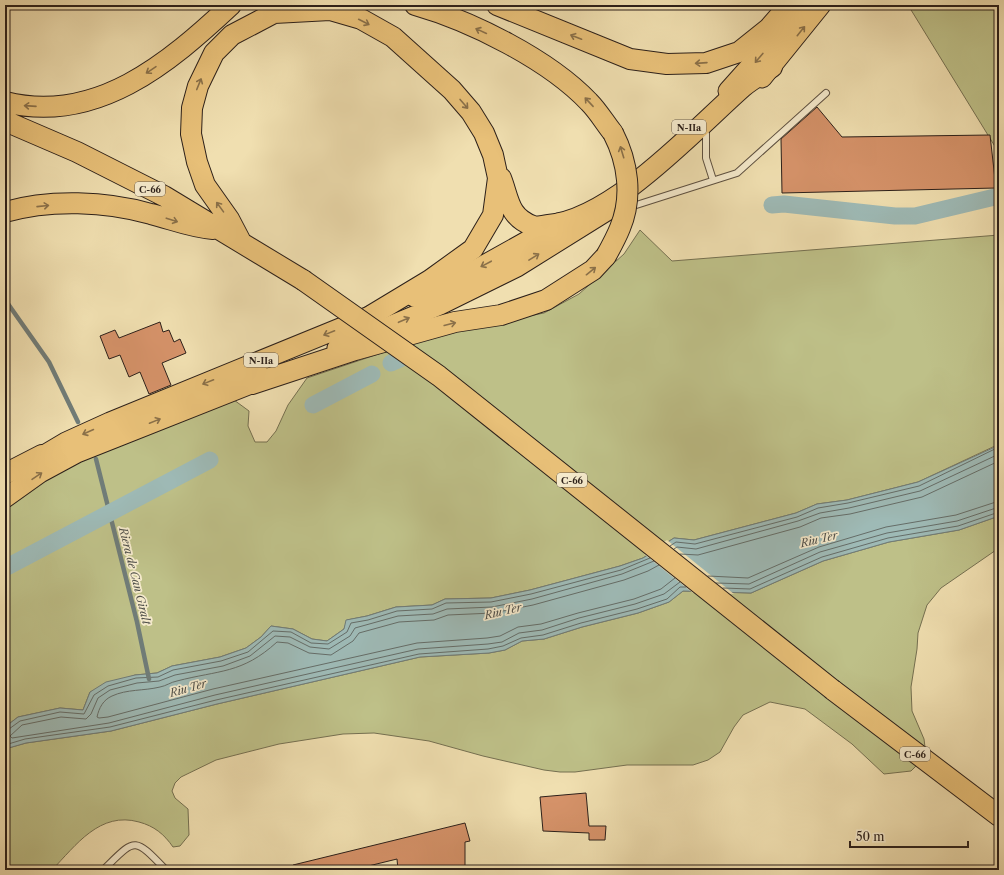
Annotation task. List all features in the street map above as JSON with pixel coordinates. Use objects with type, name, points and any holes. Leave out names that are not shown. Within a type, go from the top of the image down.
[{"type":"highway","points":[[5,102],[17,105],[57,108],[94,100],[127,87],[170,57],[205,29],[231,5]]},
{"type":"highway","points":[[205,29],[242,5]]},
{"type":"highway","points":[[252,384],[355,350],[454,322],[501,315],[546,300],[593,270],[606,256],[621,227],[628,188],[622,150],[613,133],[590,102],[563,79],[511,45],[466,24],[415,5]]},
{"type":"highway","points":[[497,5],[630,59],[667,64],[706,63],[739,52],[770,28],[789,5]]},
{"type":"highway","points":[[240,240],[229,220],[205,185],[196,162],[191,134],[192,108],[198,86],[214,53],[232,35],[274,13],[330,10],[361,19],[393,37],[452,90],[471,112],[484,133],[493,155],[510,209],[522,220],[535,226],[557,224],[591,213],[642,177],[686,140],[745,85],[772,67]]},
{"type":"highway","name":"C-66","points":[[5,121],[77,152],[164,196],[222,229],[303,280],[439,376],[833,690],[999,816]]},
{"type":"highway","points":[[372,315],[430,280],[473,249],[493,215],[498,178],[493,155]]},
{"type":"highway","points":[[5,212],[40,206],[69,204],[99,205],[150,213],[193,227],[222,229]]},
{"type":"highway","points":[[5,474],[42,455]]},
{"type":"main road","name":"N-IIa","points":[[5,480],[42,455],[110,422],[372,315],[476,270],[557,224],[609,192],[670,144],[721,99],[786,26],[800,5]]},
{"type":"main road","name":"N-IIa","points":[[5,498],[40,473],[77,452],[252,384],[440,305],[517,267],[602,215],[690,148],[752,89],[772,67],[821,5]]},
{"type":"lane","points":[[602,215],[737,173],[826,93]]},
{"type":"lane","points":[[706,134],[706,158],[713,180]]},
{"type":"lane","points":[[103,870],[127,846],[137,844],[144,848],[166,870]]},
{"type":"green space","points":[[908,5],[999,5],[999,153]]},
{"type":"green space","points":[[640,230],[672,261],[999,235],[999,441],[995,446],[918,482],[847,500],[817,504],[796,513],[694,540],[674,538],[643,558],[620,566],[530,590],[491,598],[445,599],[432,605],[396,607],[367,616],[347,620],[344,629],[327,641],[312,639],[293,629],[271,626],[261,637],[246,648],[220,657],[172,666],[157,673],[135,675],[90,692],[83,710],[60,708],[18,717],[5,727],[5,510],[45,479],[71,464],[234,400],[249,411],[248,426],[255,442],[267,442],[276,431],[288,405],[307,378],[435,335],[544,313],[579,294],[624,254]]},
{"type":"green space","points":[[999,516],[999,548],[941,588],[927,605],[918,633],[911,687],[912,711],[924,739],[925,747],[921,761],[911,771],[884,774],[852,744],[805,709],[770,702],[743,715],[734,727],[720,752],[708,760],[693,765],[627,765],[575,772],[560,772],[544,770],[483,756],[429,741],[374,733],[343,734],[279,744],[216,760],[181,777],[175,783],[172,791],[175,798],[188,809],[189,835],[180,846],[173,847],[158,831],[139,822],[125,820],[112,821],[90,832],[70,850],[52,870],[5,870],[5,749],[26,743],[111,731],[217,704],[420,657],[489,653],[505,650],[522,641],[544,639],[582,627],[638,613],[669,602],[683,591],[751,593],[823,561],[889,542],[959,530]]},
{"type":"water","name":"Riu Ter","points":[[999,441],[999,516],[959,530],[889,542],[823,561],[751,593],[683,591],[669,602],[638,613],[582,627],[544,639],[522,641],[505,650],[489,653],[420,657],[217,704],[111,731],[26,743],[5,749],[5,727],[18,717],[60,708],[83,710],[90,692],[106,682],[135,675],[157,673],[172,666],[220,657],[246,648],[261,637],[271,626],[293,629],[312,639],[327,641],[344,629],[346,620],[367,616],[396,607],[432,605],[445,599],[491,598],[530,590],[620,566],[643,558],[674,538],[694,540],[796,513],[817,504],[847,500],[918,482],[995,447]]},
{"type":"pier","points":[[667,540],[734,594],[693,593],[644,554]]},
{"type":"building","points":[[817,107],[842,137],[990,135],[996,188],[782,193],[781,139]]},
{"type":"building","points":[[160,322],[163,332],[169,330],[174,342],[180,339],[186,353],[162,363],[171,385],[149,394],[140,372],[129,377],[120,355],[109,359],[100,336],[115,330],[119,338]]},
{"type":"building","points":[[586,793],[589,826],[606,826],[605,840],[589,840],[589,833],[543,831],[540,797]]},
{"type":"building","points":[[465,823],[470,841],[465,842],[465,870],[398,870],[397,859],[352,870],[293,870],[293,865]]},
{"type":"waterway","points":[[772,205],[784,204],[895,216],[915,216],[999,196]]},
{"type":"waterway","name":"Riera de Can Giralt","points":[[6,301],[49,362],[78,422]]},
{"type":"waterway","points":[[391,363],[400,359]]},
{"type":"waterway","points":[[313,405],[372,374]]},
{"type":"waterway","name":"Riera de Can Giralt","points":[[96,459],[137,622],[149,679]]},
{"type":"waterway","name":"Riera de Can Giralt","points":[[5,568],[210,460]]}]
